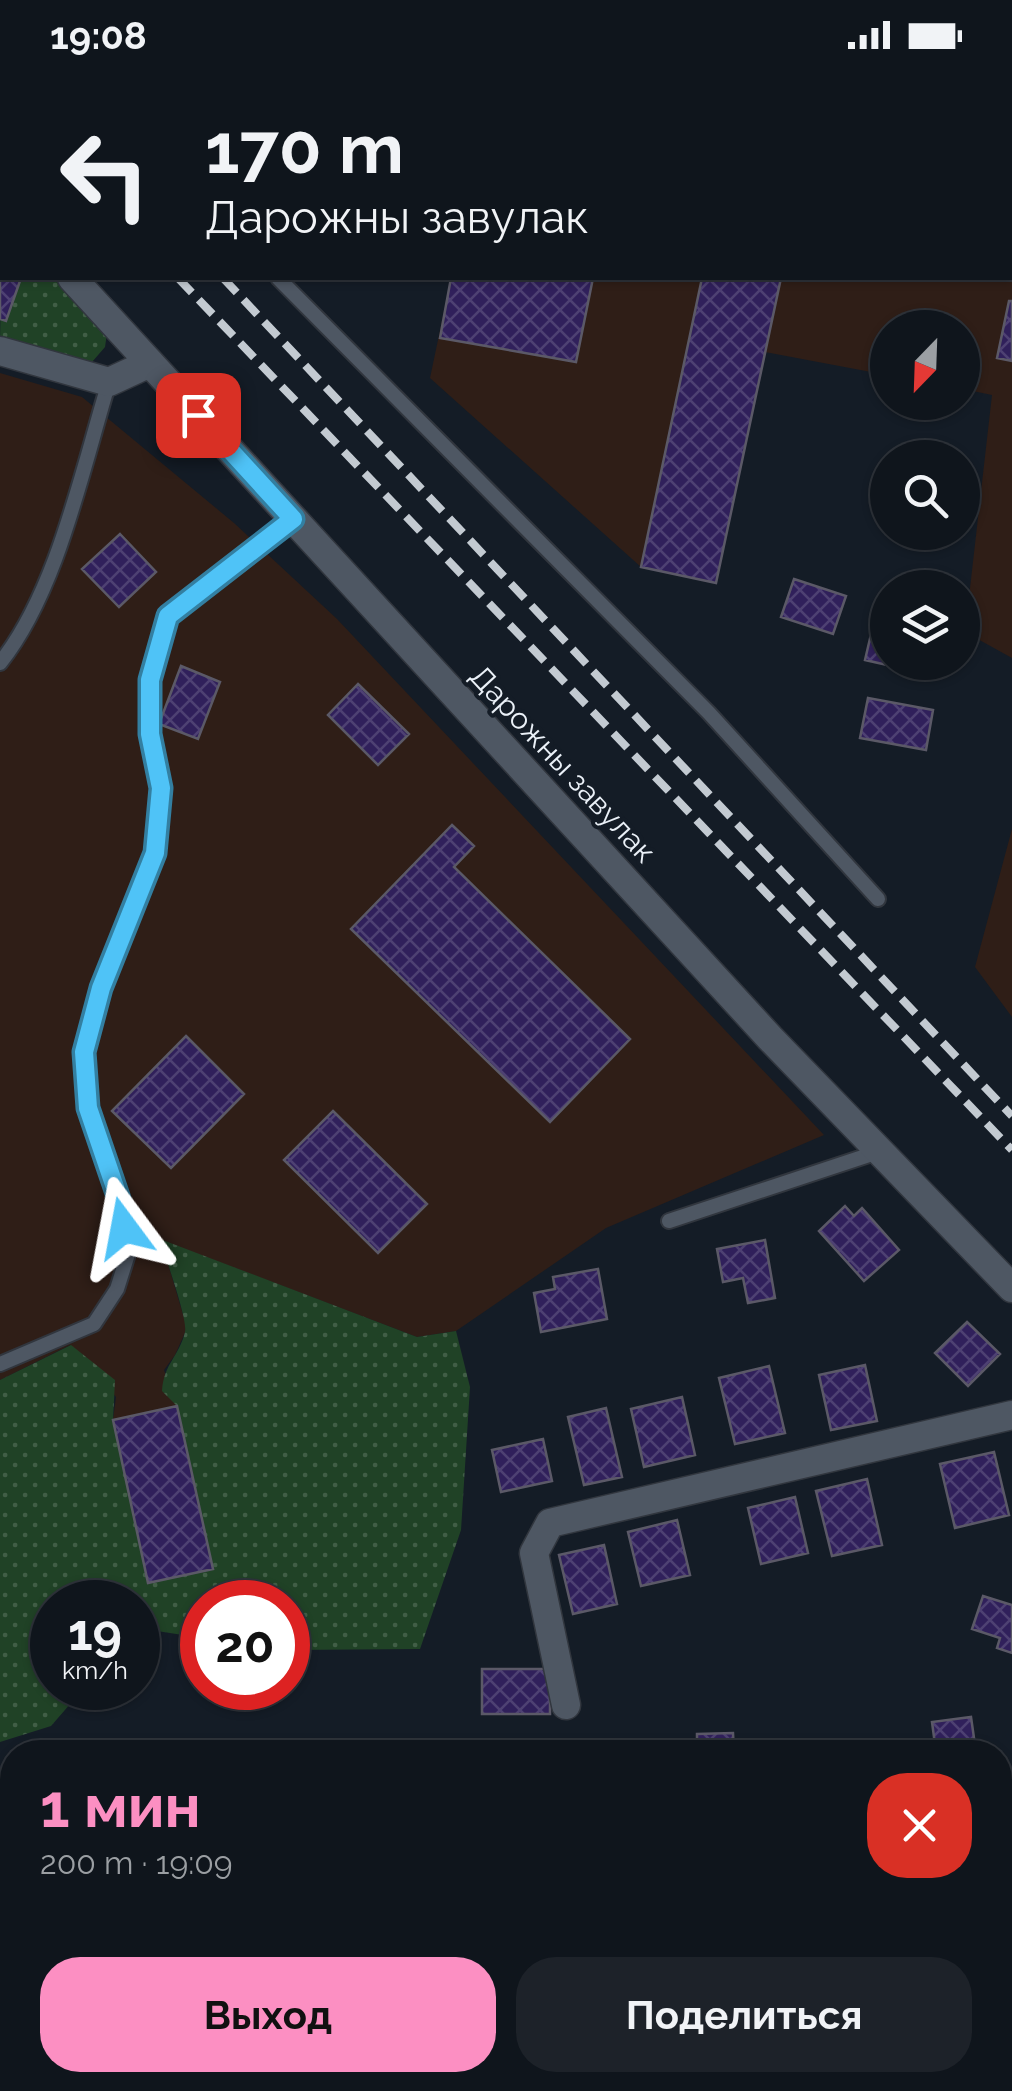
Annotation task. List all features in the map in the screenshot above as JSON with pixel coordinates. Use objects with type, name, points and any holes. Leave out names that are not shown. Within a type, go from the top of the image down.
[{"type":"street","name":"Дарожны завулак","points":[[74,280],[770,1038],[1012,1288]]},
{"type":"street","points":[[0,352],[109,382],[150,364]]},
{"type":"street","points":[[566,1705],[534,1553],[550,1523],[1012,1416]]},
{"type":"lane","points":[[280,280],[708,713],[878,899]]},
{"type":"lane","points":[[0,663],[14,645],[56,553],[109,382]]},
{"type":"lane","points":[[0,1364],[94,1324],[117,1289],[128,1254],[120,1202],[88,1108],[84,1052],[101,988],[155,853],[161,788],[150,734],[150,680],[168,616],[293,519]]},
{"type":"lane","points":[[670,1220],[882,1151]]},
{"type":"shaded area","points":[[451,280],[1012,280],[1012,658],[980,640],[980,570],[972,570],[974,550],[980,550],[980,500],[992,395],[980,393],[980,310],[870,310],[870,372],[765,352],[716,583],[641,567],[430,378]]},
{"type":"shaded area","points":[[0,373],[82,397],[234,523],[337,619],[824,1135],[606,1228],[456,1331],[417,1337],[161,1240],[187,1328],[164,1370],[177,1406],[213,1569],[147,1580],[113,1420],[116,1397],[70,1345],[0,1380]]},
{"type":"shaded area","points":[[1012,829],[1012,1017],[975,967]]},
{"type":"green space","points":[[1,280],[56,280],[107,333],[105,347],[92,362],[70,363],[0,341]]},
{"type":"green space","points":[[160,1239],[417,1337],[456,1331],[470,1387],[461,1530],[420,1649],[310,1650],[310,1580],[180,1580],[180,1635],[160,1631],[158,1580],[212,1569],[177,1406],[162,1391],[185,1332]]},
{"type":"green space","points":[[71,1345],[115,1380],[113,1420],[148,1580],[30,1580],[30,1710],[65,1710],[51,1726],[0,1740],[0,1380]]},
{"type":"building","points":[[0,280],[20,281],[6,321],[0,319]]},
{"type":"building","points":[[451,280],[593,280],[576,362],[440,338]]},
{"type":"building","points":[[702,280],[781,280],[716,583],[641,567]]},
{"type":"building","points":[[1012,301],[1012,361],[997,358]]},
{"type":"building","points":[[120,534],[156,572],[119,607],[82,569]]},
{"type":"building","points":[[794,579],[846,596],[833,634],[781,617]]},
{"type":"building","points":[[181,666],[220,682],[198,739],[159,724]]},
{"type":"building","points":[[358,684],[409,734],[378,765],[328,715]]},
{"type":"building","points":[[868,698],[933,710],[926,750],[860,738]]},
{"type":"building","points":[[452,825],[474,846],[454,867],[630,1039],[550,1122],[351,929]]},
{"type":"building","points":[[186,1036],[244,1094],[171,1168],[112,1111]]},
{"type":"building","points":[[333,1111],[427,1204],[378,1253],[284,1160]]},
{"type":"building","points":[[845,1206],[854,1216],[862,1208],[899,1250],[864,1281],[819,1231]]},
{"type":"building","points":[[765,1240],[775,1298],[748,1303],[743,1278],[723,1282],[717,1249]]},
{"type":"building","points":[[598,1269],[607,1319],[541,1332],[534,1293],[555,1289],[553,1277]]},
{"type":"building","points":[[967,1322],[1000,1354],[968,1386],[935,1353]]},
{"type":"building","points":[[865,1365],[877,1421],[831,1430],[819,1375]]},
{"type":"building","points":[[769,1366],[785,1433],[735,1444],[719,1378]]},
{"type":"building","points":[[682,1397],[695,1455],[644,1467],[631,1409]]},
{"type":"building","points":[[177,1406],[213,1569],[147,1580],[113,1420]]},
{"type":"building","points":[[606,1408],[622,1477],[584,1485],[568,1417]]},
{"type":"building","points":[[543,1439],[552,1481],[501,1492],[492,1450]]},
{"type":"building","points":[[994,1452],[1009,1515],[955,1528],[940,1464]]},
{"type":"building","points":[[867,1479],[882,1545],[832,1556],[816,1491]]},
{"type":"building","points":[[795,1497],[808,1553],[761,1564],[748,1508]]},
{"type":"building","points":[[677,1520],[690,1575],[641,1586],[628,1532]]},
{"type":"building","points":[[604,1545],[617,1604],[573,1614],[559,1555]]},
{"type":"building","points":[[983,1596],[1012,1605],[1012,1653],[997,1648],[1000,1638],[972,1629]]},
{"type":"building","points":[[482,1669],[550,1669],[550,1714],[482,1714]]},
{"type":"building","points":[[971,1717],[974,1740],[934,1740],[932,1722]]},
{"type":"building","points":[[733,1733],[733,1740],[697,1740],[697,1734]]},
{"type":"railway","points":[[180,280],[1012,1150]]},
{"type":"railway","points":[[225,280],[1012,1116]]},
{"type":"route","points":[[124,1228],[120,1202],[88,1108],[84,1052],[101,988],[155,853],[161,788],[150,734],[150,680],[168,616],[293,519],[198,415]]}]
